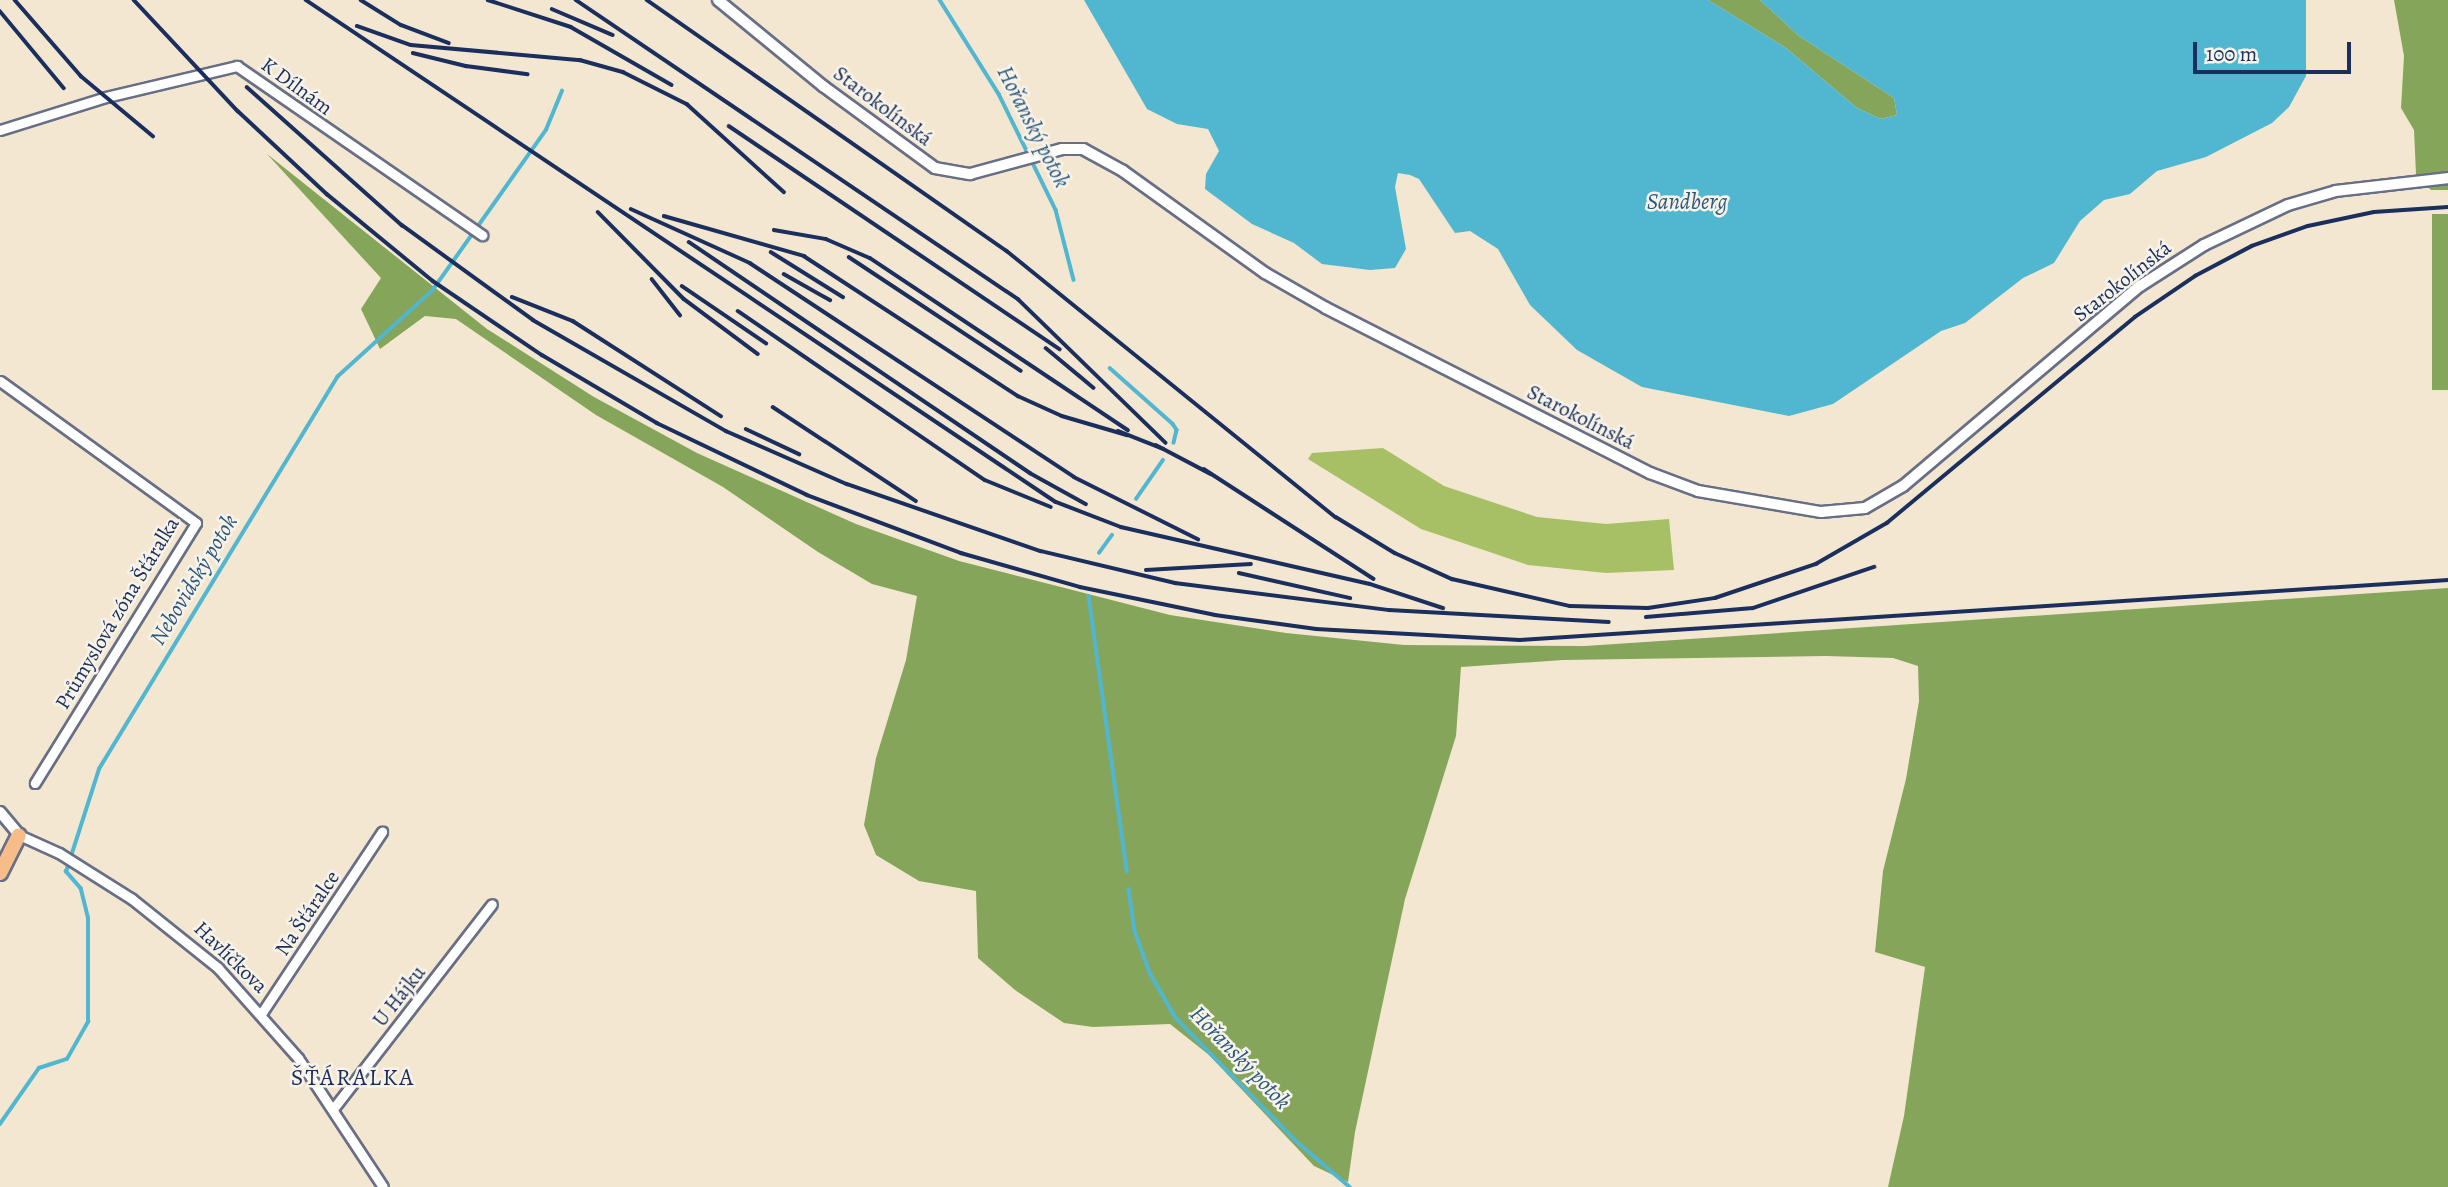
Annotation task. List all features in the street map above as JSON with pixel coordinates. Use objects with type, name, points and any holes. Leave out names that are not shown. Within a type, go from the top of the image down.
[{"type":"main road","points":[[0,873],[19,835]]},
{"type":"street","name":"Starokolínská","points":[[718,0],[823,86],[935,168],[970,174],[1046,153],[1083,149],[1103,158],[1265,273],[1326,308],[1675,485],[1844,513],[1865,508],[1903,486],[2140,286],[2204,245],[2288,205],[2336,191],[2448,178]]},
{"type":"street","name":"K Dílnám","points":[[0,130],[106,97],[237,66],[482,235]]},
{"type":"street","name":"Průmyslová zóna Šťáralka","points":[[0,381],[196,523],[35,783]]},
{"type":"street","name":"Havlíčkova","points":[[0,812],[19,835],[59,853],[203,954],[261,1014],[333,1109],[383,1187]]},
{"type":"street","name":"Na Šťáralce","points":[[261,1014],[382,832]]},
{"type":"street","name":"U Hájku","points":[[333,1109],[492,904]]},
{"type":"green space","points":[[1708,0],[1760,0],[1799,36],[1894,98],[1897,115],[1881,119],[1857,108],[1786,48]]},
{"type":"green space","points":[[2394,0],[2448,0],[2448,190],[2431,190],[2416,174],[2414,130],[2401,108],[2404,56]]},
{"type":"green space","points":[[267,154],[487,329],[594,397],[697,453],[856,524],[959,561],[1170,615],[1286,633],[1404,645],[1585,646],[2448,588],[2448,1187],[1888,1187],[1904,1116],[1925,967],[1875,952],[1883,871],[1906,779],[1919,701],[1918,666],[1893,658],[1826,656],[1563,660],[1461,667],[1456,736],[1405,899],[1355,1132],[1348,1182],[1314,1166],[1209,1055],[1170,1024],[1093,1027],[1064,1023],[1015,990],[978,958],[976,891],[919,881],[876,855],[864,825],[876,758],[906,660],[917,596],[872,584],[818,552],[723,487],[596,415],[456,319],[425,316],[380,349],[361,309],[381,278]]},
{"type":"green space","points":[[2432,214],[2448,214],[2448,390],[2432,390]]},
{"type":"green space","points":[[1383,448],[1444,486],[1537,517],[1606,524],[1669,519],[1674,570],[1606,573],[1528,565],[1421,529],[1308,459],[1312,453]]},
{"type":"water","name":"Sandberg","points":[[1084,0],[1708,0],[1786,48],[1857,108],[1881,119],[1897,115],[1894,98],[1799,36],[1760,0],[2306,0],[2306,76],[2289,107],[2272,123],[2206,157],[2157,171],[2130,194],[2104,200],[2080,221],[2054,263],[2023,278],[1965,323],[1941,331],[1833,404],[1789,416],[1642,387],[1577,350],[1530,305],[1498,249],[1470,231],[1455,233],[1419,179],[1410,175],[1398,173],[1395,187],[1406,249],[1395,268],[1370,270],[1322,264],[1294,243],[1252,224],[1205,189],[1206,174],[1219,151],[1208,129],[1177,124],[1147,109]]},
{"type":"waterway","name":"Hořanský potok","points":[[940,0],[999,94],[1056,210],[1074,280]]},
{"type":"waterway","name":"Nebovidský potok","points":[[0,1124],[39,1068],[67,1059],[88,1022],[88,918],[81,889],[66,872],[99,769],[337,377],[432,291],[546,130],[562,91]]},
{"type":"waterway","name":"Hořanský potok","points":[[1110,368],[1173,424],[1177,430],[1174,443]]},
{"type":"waterway","name":"Hořanský potok","points":[[1136,499],[1163,460]]},
{"type":"waterway","name":"Hořanský potok","points":[[1099,553],[1112,535]]},
{"type":"waterway","name":"Hořanský potok","points":[[1089,596],[1127,871]]},
{"type":"waterway","name":"Hořanský potok","points":[[1129,889],[1135,931],[1150,973],[1176,1018],[1295,1140],[1350,1187]]},
{"type":"railway","points":[[15,0],[81,76],[153,136]]},
{"type":"railway","points":[[134,0],[238,111],[327,194],[433,281],[542,355],[657,423],[807,495],[961,553],[1080,587],[1215,615],[1316,629],[1520,640],[2448,580]]},
{"type":"railway","points":[[306,0],[1056,502],[1121,527],[1370,584],[1443,608]]},
{"type":"railway","points":[[361,0],[401,25],[449,43]]},
{"type":"railway","points":[[488,0],[571,27],[672,85]]},
{"type":"railway","points":[[576,0],[1018,299],[1166,443]]},
{"type":"railway","points":[[647,0],[1007,251],[1336,517],[1395,553],[1452,579],[1570,606],[1648,608],[1715,598],[1816,564],[1887,523],[2135,317],[2195,276],[2252,246],[2308,226],[2374,212],[2448,207]]},
{"type":"railway","points":[[552,9],[613,35]]},
{"type":"railway","points":[[0,11],[64,88]]},
{"type":"railway","points":[[357,26],[411,45],[580,60],[623,72],[687,104],[784,192]]},
{"type":"railway","points":[[413,53],[466,66],[527,74]]},
{"type":"railway","points":[[247,87],[402,225],[533,320],[726,431],[847,484],[1041,551],[1175,583],[1389,610],[1609,622]]},
{"type":"railway","points":[[729,126],[1060,349]]},
{"type":"railway","points":[[631,209],[750,263],[1074,477],[1198,539]]},
{"type":"railway","points":[[598,212],[684,299],[758,354]]},
{"type":"railway","points":[[664,216],[804,256],[1018,396],[1062,416],[1127,435]]},
{"type":"railway","points":[[774,230],[826,239],[870,258],[1128,430]]},
{"type":"railway","points":[[689,242],[1030,473],[1086,504]]},
{"type":"railway","points":[[771,252],[843,297]]},
{"type":"railway","points":[[849,257],[1021,371]]},
{"type":"railway","points":[[784,274],[830,300]]},
{"type":"railway","points":[[652,279],[680,315]]},
{"type":"railway","points":[[682,286],[766,343]]},
{"type":"railway","points":[[512,297],[573,321],[721,416]]},
{"type":"railway","points":[[738,311],[985,480],[1051,507]]},
{"type":"railway","points":[[1046,348],[1094,388]]},
{"type":"railway","points":[[773,407],[916,501]]},
{"type":"railway","points":[[746,429],[799,454]]},
{"type":"railway","points":[[1118,431],[1164,449]]},
{"type":"railway","points":[[1156,445],[1211,474]]},
{"type":"railway","points":[[1204,469],[1374,579]]},
{"type":"railway","points":[[1146,570],[1251,564]]},
{"type":"railway","points":[[1646,617],[1753,608],[1874,567]]},
{"type":"railway","points":[[1239,573],[1350,598]]},
{"type":"district","name":"ŠŤÁRALKA","points":[[353,1078]]}]
